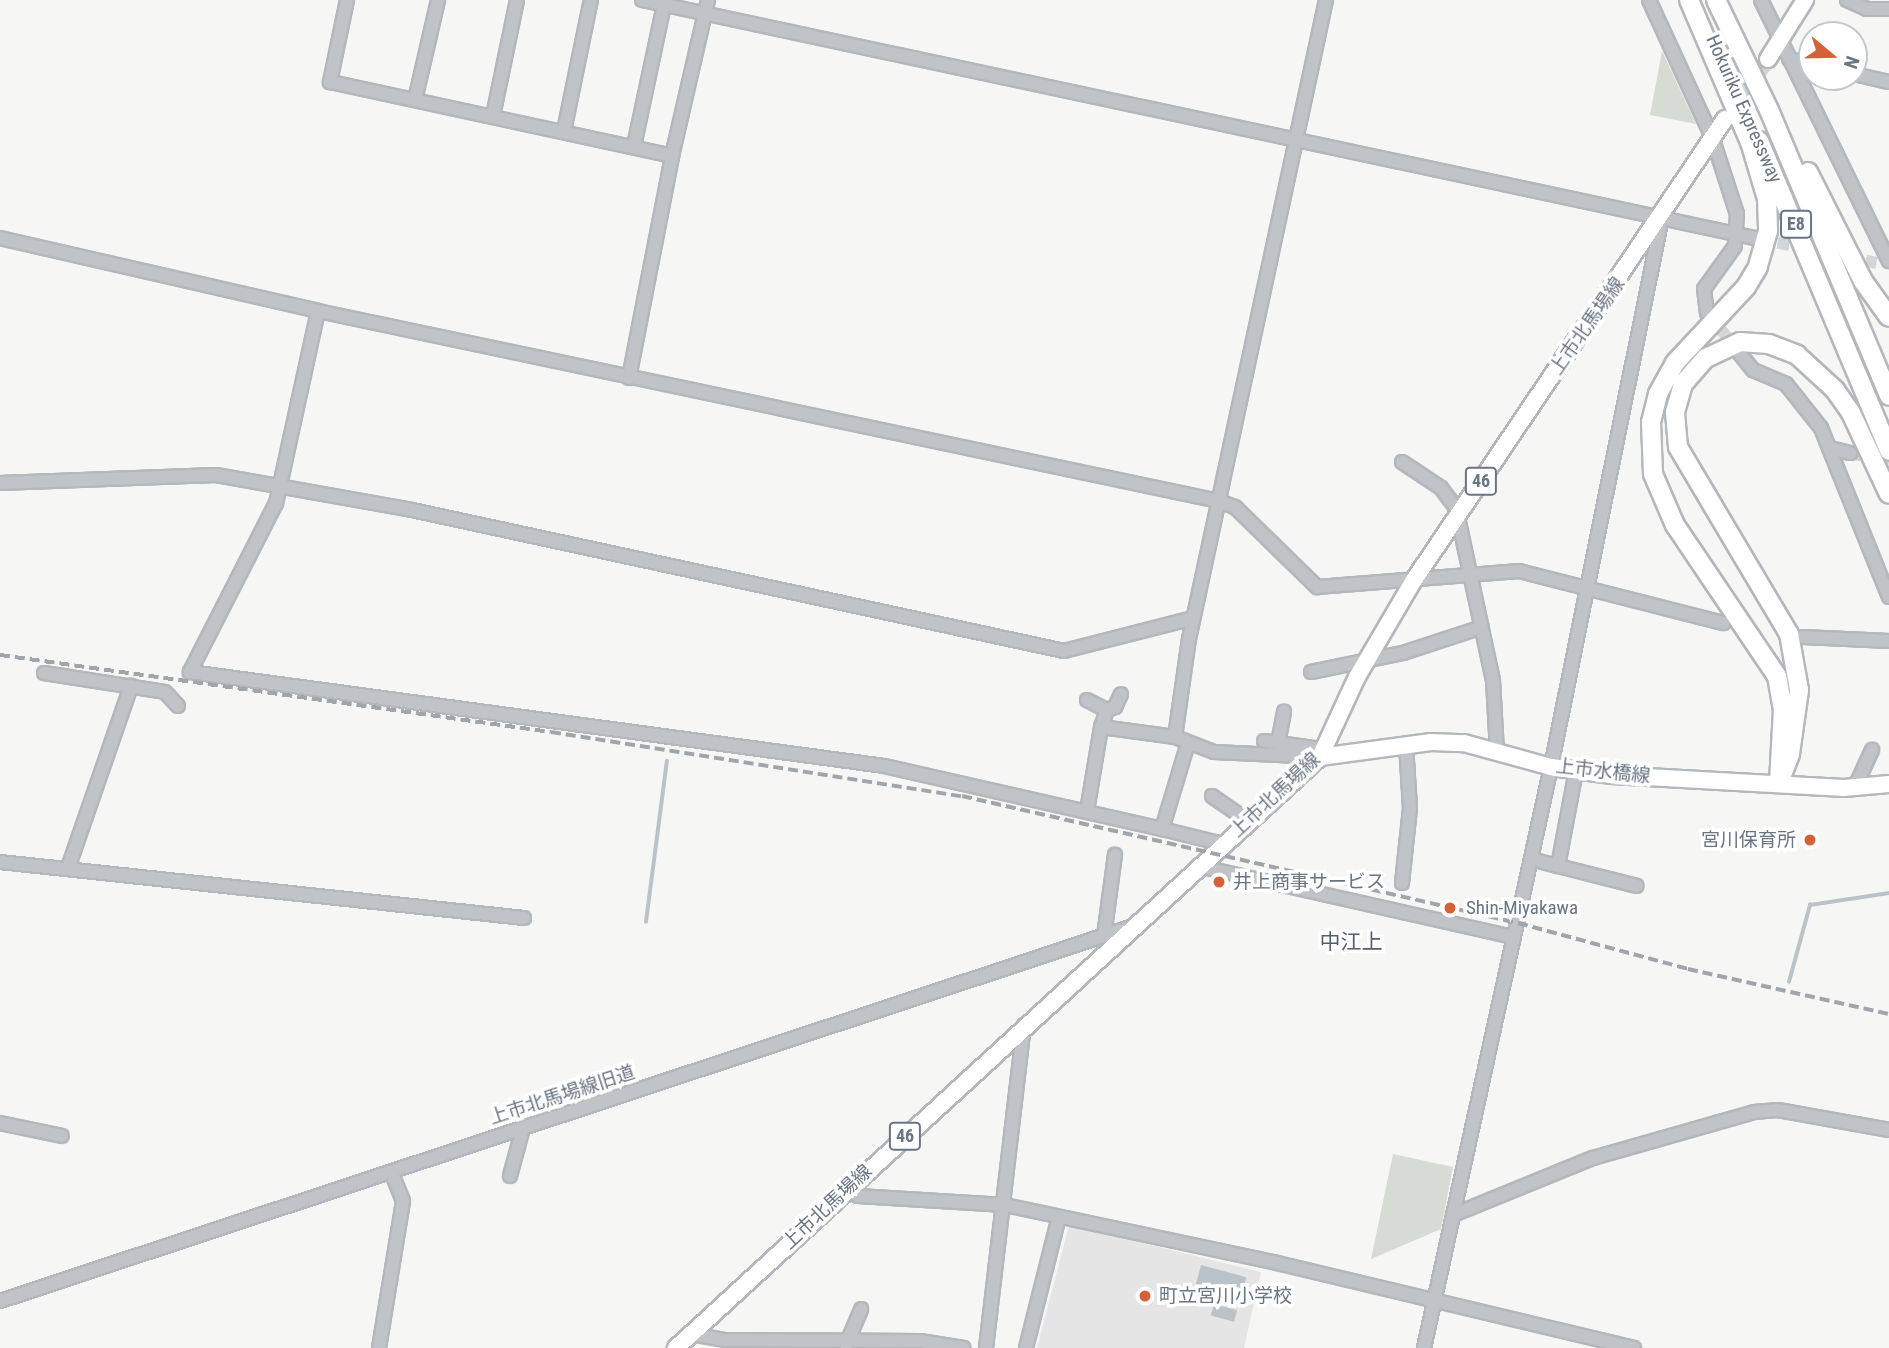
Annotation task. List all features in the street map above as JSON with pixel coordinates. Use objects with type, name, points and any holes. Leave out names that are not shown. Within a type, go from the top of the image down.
[{"type":"highway","name":"Hokuriku Expressway","points":[[1691,0],[1785,199],[1889,451]]},
{"type":"highway","points":[[1691,0],[1749,142],[1766,199],[1768,231],[1758,267],[1746,287],[1675,363],[1658,394],[1651,422],[1653,474],[1675,525],[1777,676],[1783,709],[1779,783]]},
{"type":"highway","name":"Hokuriku Expressway","points":[[1716,0],[1769,110],[1889,396]]},
{"type":"highway","points":[[1725,18],[1863,281],[1889,317]]},
{"type":"highway","points":[[1779,783],[1790,754],[1799,690],[1788,634],[1678,447],[1675,412],[1683,384],[1706,358],[1740,342],[1769,344],[1797,355],[1829,383],[1851,413],[1889,494]]},
{"type":"main road","points":[[1768,59],[1805,0]]},
{"type":"main road","name":"上市北馬場線","points":[[676,1348],[1024,1025],[1320,757],[1366,662],[1414,580],[1726,119]]},
{"type":"main road","name":"上市水橋線","points":[[1320,757],[1406,746],[1464,743],[1551,767],[1576,771],[1855,787],[1889,784]]},
{"type":"street","points":[[347,0],[330,82],[672,156]]},
{"type":"street","points":[[415,100],[438,0]]},
{"type":"street","points":[[493,117],[517,0]]},
{"type":"street","points":[[564,131],[591,0]]},
{"type":"street","points":[[642,0],[1760,239]]},
{"type":"street","points":[[629,378],[672,156],[708,0]]},
{"type":"street","points":[[1175,737],[1193,618],[1326,0]]},
{"type":"street","points":[[1649,0],[1712,137],[1733,197],[1737,234],[1726,262],[1704,289],[1707,313]]},
{"type":"street","points":[[1761,0],[1885,264]]},
{"type":"street","points":[[1847,0],[1867,9],[1889,9]]},
{"type":"street","points":[[634,146],[664,5]]},
{"type":"street","points":[[1789,59],[1798,61]]},
{"type":"street","points":[[1868,77],[1889,82]]},
{"type":"street","points":[[1424,1348],[1551,767],[1662,217]]},
{"type":"street","points":[[0,238],[318,311],[1219,501],[1235,507],[1317,587],[1520,571],[1588,586],[1723,623]]},
{"type":"street","points":[[318,311],[276,503],[190,672],[884,766],[1223,844]]},
{"type":"street","points":[[1740,354],[1753,370],[1786,384],[1798,396],[1830,449],[1889,597]]},
{"type":"street","points":[[1830,449],[1850,453]]},
{"type":"street","points":[[1402,462],[1441,488],[1457,508],[1493,680],[1497,751]]},
{"type":"street","points":[[0,482],[216,475],[281,485],[1064,651],[1193,618]]},
{"type":"street","points":[[1311,672],[1366,662],[1482,627]]},
{"type":"street","points":[[1803,637],[1889,641]]},
{"type":"street","points":[[44,673],[165,692],[178,706]]},
{"type":"street","points":[[68,868],[131,686]]},
{"type":"street","points":[[1087,700],[1107,710],[1115,707],[1121,694]]},
{"type":"street","points":[[1087,811],[1101,727],[1107,710]]},
{"type":"street","points":[[1278,743],[1284,712]]},
{"type":"street","points":[[1101,727],[1175,737],[1213,752],[1320,757]]},
{"type":"street","points":[[1264,741],[1314,748],[1320,757]]},
{"type":"street","points":[[1163,829],[1188,743]]},
{"type":"street","points":[[1402,883],[1410,808],[1406,746]]},
{"type":"street","points":[[1855,787],[1872,750]]},
{"type":"street","points":[[1558,866],[1576,771]]},
{"type":"street","points":[[1212,796],[1248,821]]},
{"type":"street","points":[[1104,936],[1115,855]]},
{"type":"street","points":[[1531,859],[1637,886]]},
{"type":"street","points":[[0,862],[524,918]]},
{"type":"street","points":[[1198,866],[1514,937]]},
{"type":"street","name":"上市北馬場線旧道","points":[[0,1301],[1136,925]]},
{"type":"street","points":[[986,1348],[1024,1025]]},
{"type":"street","points":[[1453,1215],[1593,1158],[1754,1112],[1778,1110],[1889,1130]]},
{"type":"street","points":[[0,1122],[62,1136]]},
{"type":"street","points":[[510,1177],[523,1128]]},
{"type":"street","points":[[379,1348],[402,1201],[391,1172]]},
{"type":"street","points":[[848,1189],[858,1196],[1004,1205],[1277,1263],[1435,1304],[1634,1348]]},
{"type":"street","points":[[1026,1348],[1059,1217]]},
{"type":"street","points":[[846,1344],[861,1309]]},
{"type":"street","points":[[691,1334],[724,1344],[897,1344],[963,1348]]},
{"type":"shaded area","points":[[1662,51],[1696,124],[1650,115]]},
{"type":"shaded area","points":[[1393,1154],[1453,1167],[1441,1229],[1371,1259]]},
{"type":"shaded area","points":[[1069,1225],[1261,1272],[1244,1348],[1037,1348]]},
{"type":"shaded area","points":[[1201,1265],[1246,1277],[1240,1302],[1194,1290]]},
{"type":"shaded area","points":[[1214,1304],[1237,1310],[1234,1322],[1211,1316]]},
{"type":"waterway","points":[[646,922],[667,761]]},
{"type":"waterway","points":[[1789,982],[1810,905],[1889,893]]},
{"type":"tunnel","points":[[1729,114],[1768,59]]},
{"type":"tunnel","points":[[1760,239],[1877,263]]},
{"type":"tunnel","points":[[1710,316],[1738,351]]},
{"type":"tunnel","points":[[1850,453],[1889,461]]},
{"type":"railway","points":[[0,655],[551,732],[962,796],[1518,923],[1688,969],[1889,1014]]},
{"type":"place","name":"宮川保育所","points":[[1810,840]]},
{"type":"place","name":"井上商事サービス","points":[[1219,882]]},
{"type":"place","name":"Shin-Miyakawa","points":[[1450,908]]},
{"type":"place","name":"町立宮川小学校","points":[[1145,1296]]},
{"type":"district","name":"中江上","points":[[1351,942]]}]
